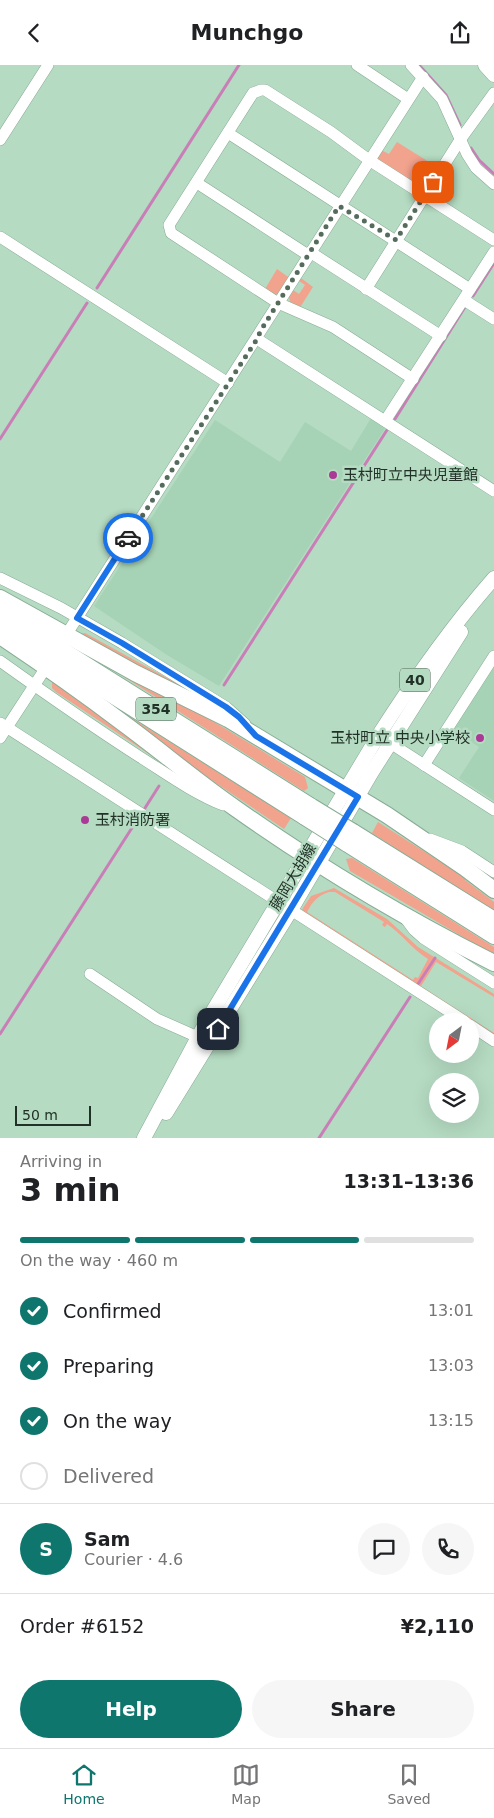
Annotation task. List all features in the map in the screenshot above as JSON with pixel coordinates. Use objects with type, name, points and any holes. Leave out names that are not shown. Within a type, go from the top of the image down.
[{"type":"highway","name":"354","points":[[0,598],[135,673],[204,707],[256,736],[421,837],[494,891]]},
{"type":"highway","name":"354","points":[[0,611],[309,812]]},
{"type":"highway","name":"354","points":[[0,624],[350,837],[494,921]]},
{"type":"highway","name":"354","points":[[0,636],[125,725],[234,808],[435,934],[494,963]]},
{"type":"highway","name":"354","points":[[350,837],[494,937]]},
{"type":"main road","points":[[486,65],[494,75]]},
{"type":"main road","name":"藤岡大胡線","points":[[384,739],[454,641],[488,591],[494,578]]},
{"type":"main road","name":"藤岡大胡線","points":[[149,1138],[203,1041],[216,1007],[233,988],[259,952],[285,906],[309,855],[355,798],[402,698],[434,653],[494,578]]},
{"type":"main road","name":"藤岡大胡線","points":[[309,855],[355,798]]},
{"type":"main road","name":"藤岡大胡線","points":[[144,1138],[285,906]]},
{"type":"street","points":[[0,141],[48,65]]},
{"type":"street","points":[[357,65],[408,99]]},
{"type":"street","points":[[411,65],[436,91],[446,106],[467,155],[476,168],[494,184]]},
{"type":"street","points":[[68,632],[423,77]]},
{"type":"street","points":[[413,379],[332,327],[278,303],[170,233],[169,225],[253,93],[265,89],[332,131],[369,161],[494,240]]},
{"type":"street","points":[[366,289],[424,195],[494,93]]},
{"type":"street","points":[[228,133],[470,289]]},
{"type":"street","points":[[197,183],[441,336]]},
{"type":"street","points":[[0,237],[228,383]]},
{"type":"street","points":[[386,421],[494,252]]},
{"type":"street","points":[[464,300],[494,319]]},
{"type":"street","points":[[257,339],[494,491]]},
{"type":"street","points":[[0,578],[61,608],[226,707],[239,717],[256,736]]},
{"type":"street","points":[[424,765],[494,656]]},
{"type":"street","points":[[0,661],[79,717],[202,797],[234,808]]},
{"type":"street","points":[[0,738],[3,726],[34,686],[43,671]]},
{"type":"street","points":[[3,726],[452,1013]]},
{"type":"street","points":[[384,739],[494,810]]},
{"type":"street","points":[[421,837],[462,851],[494,872]]},
{"type":"street","points":[[403,914],[422,938],[494,983]]},
{"type":"street","points":[[90,974],[157,1019],[203,1041]]},
{"type":"street","points":[[479,1031],[494,1041]]},
{"type":"shaded area","points":[[397,142],[437,167],[425,186],[419,187],[380,162],[377,156],[381,150],[389,154]]},
{"type":"shaded area","points":[[277,269],[291,279],[282,293],[274,295],[265,289]]},
{"type":"shaded area","points":[[301,278],[313,287],[299,309],[291,306],[289,297],[293,290],[299,294],[305,285],[299,281]]},
{"type":"shaded area","points":[[371,418],[386,427],[219,686],[167,655],[94,606],[215,420],[280,462],[305,422],[351,451]]},
{"type":"shaded area","points":[[85,633],[169,679],[171,678],[220,710],[80,634]]},
{"type":"shaded area","name":"玉村町立 中央小学校","points":[[494,664],[494,801],[459,778],[479,747],[452,729]]},
{"type":"shaded area","points":[[121,675],[206,717],[305,777],[308,788],[304,791]]},
{"type":"shaded area","points":[[52,678],[200,788],[56,692],[52,688]]},
{"type":"shaded area","points":[[125,714],[291,818],[284,829],[195,769]]},
{"type":"shaded area","points":[[378,822],[466,878],[465,880],[494,902],[494,912],[372,833]]},
{"type":"shaded area","points":[[352,858],[494,947],[494,955],[350,871],[346,859]]},
{"type":"shaded area","points":[[334,888],[387,919],[418,947],[494,994],[494,997],[436,962],[421,986],[463,1013],[460,1013],[301,911],[311,896]],"holes":[[[329,892],[335,892],[384,922],[382,925],[385,927],[387,924],[428,959],[418,978],[415,977],[413,980],[307,912],[318,897]]]},
{"type":"shaded area","points":[[479,1023],[494,1033],[494,1035],[479,1025]]},
{"type":"waterway","points":[[97,288],[239,65]]},
{"type":"waterway","points":[[419,65],[446,95],[460,125]]},
{"type":"waterway","points":[[471,148],[479,160],[494,174]]},
{"type":"waterway","points":[[473,296],[494,263]]},
{"type":"waterway","points":[[0,439],[87,303]]},
{"type":"waterway","points":[[395,419],[465,307]]},
{"type":"waterway","points":[[224,685],[387,430]]},
{"type":"waterway","points":[[145,808],[159,786]]},
{"type":"waterway","points":[[0,1034],[137,820]]},
{"type":"waterway","points":[[418,984],[435,958]]},
{"type":"waterway","points":[[319,1138],[410,997]]},
{"type":"way so far","points":[[128,538],[257,339],[339,206],[396,240],[433,182]]},
{"type":"place","name":"玉村町立中央児童館","points":[[333,475]]},
{"type":"place","name":"玉村町立 中央小学校","points":[[480,738]]},
{"type":"place","name":"玉村消防署","points":[[85,820]]},
{"type":"route","points":[[128,538],[77,618],[122,643],[226,707],[239,717],[256,736],[269,745],[358,797],[218,1029]]}]
